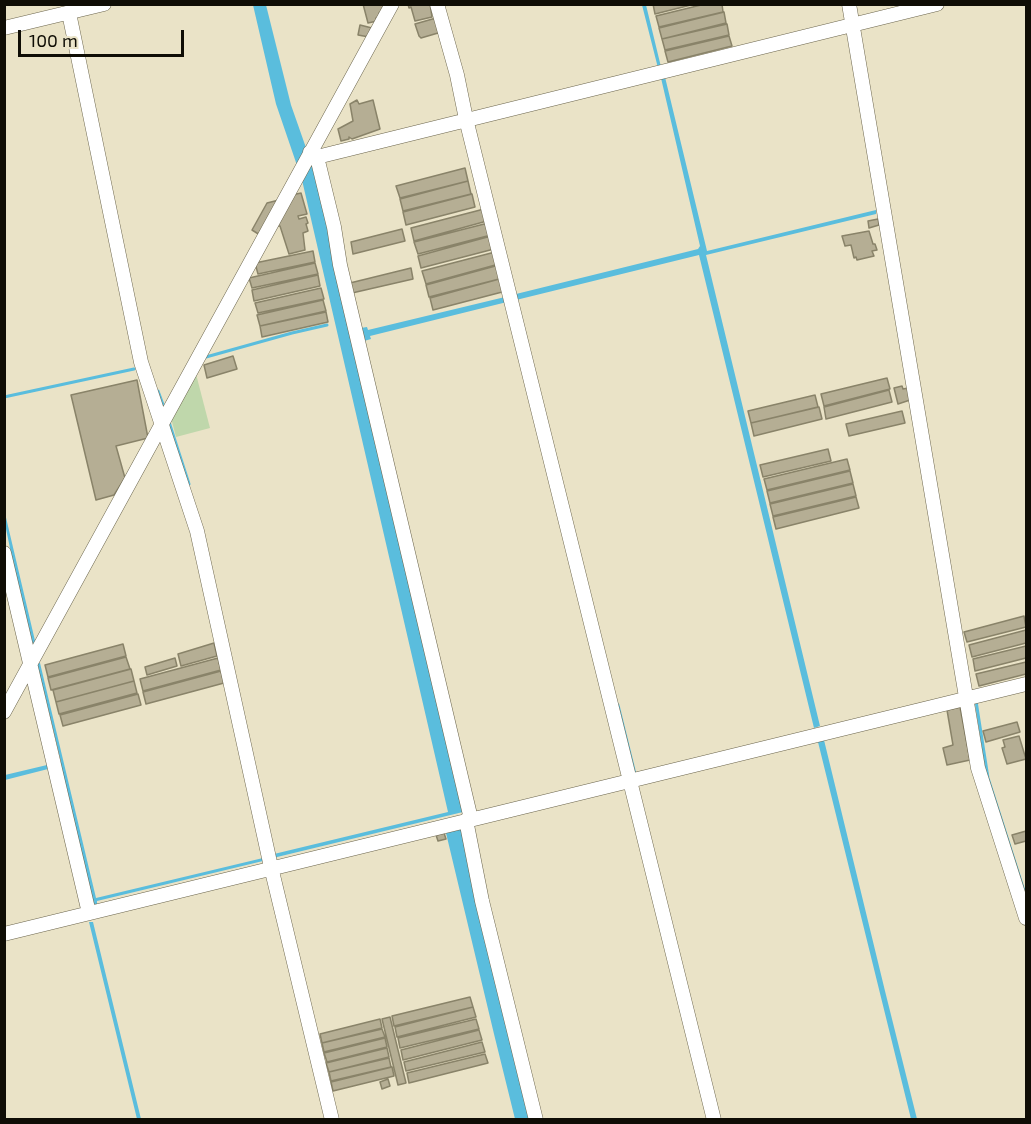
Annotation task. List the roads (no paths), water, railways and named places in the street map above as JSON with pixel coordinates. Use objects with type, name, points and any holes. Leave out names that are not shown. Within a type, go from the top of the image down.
[{"type":"street","points":[[4,28],[104,4]]},
{"type":"street","points":[[4,712],[298,174],[312,154],[392,4]]},
{"type":"street","points":[[437,4],[457,75],[714,1119]]},
{"type":"street","points":[[849,4],[978,768],[1026,918]]},
{"type":"street","points":[[312,154],[466,119],[937,4]]},
{"type":"street","points":[[69,13],[141,362],[197,531],[271,867],[332,1119]]},
{"type":"street","points":[[312,154],[334,227],[340,266],[467,820],[482,901],[536,1119]]},
{"type":"street","points":[[4,553],[89,913]]},
{"type":"street","points":[[4,934],[1026,684]]},
{"type":"water","points":[[253,5],[266,5],[291,105],[311,162],[316,167],[361,328],[367,327],[368,330],[505,297],[507,302],[370,336],[371,339],[364,341],[352,338],[463,812],[273,858],[274,854],[448,812],[302,180],[276,104]]},
{"type":"water","points":[[642,5],[646,5],[661,67],[658,68]]},
{"type":"water","points":[[665,77],[707,251],[876,210],[876,214],[706,255],[820,726],[814,728],[699,255],[516,300],[516,294],[698,249],[700,246],[661,78]]},
{"type":"water","points":[[4,509],[36,645],[33,645],[11,553]]},
{"type":"water","points":[[37,663],[40,663],[96,898],[263,858],[263,861],[97,901],[97,904],[94,904],[58,763],[61,762]]},
{"type":"water","points":[[824,740],[917,1119],[911,1119],[818,742]]},
{"type":"water","points":[[47,765],[48,769],[5,780],[5,775]]},
{"type":"water","points":[[461,829],[532,1119],[515,1119],[494,1034],[446,833]]},
{"type":"water","points":[[89,922],[93,922],[141,1119],[137,1119]]},
{"type":"waterway","points":[[206,357],[327,325]]},
{"type":"waterway","points":[[4,397],[134,369]]},
{"type":"waterway","points":[[158,391],[165,410]]},
{"type":"waterway","points":[[169,422],[189,484]]},
{"type":"waterway","points":[[976,701],[988,778],[1026,897]]},
{"type":"waterway","points":[[618,705],[635,774]]}]
